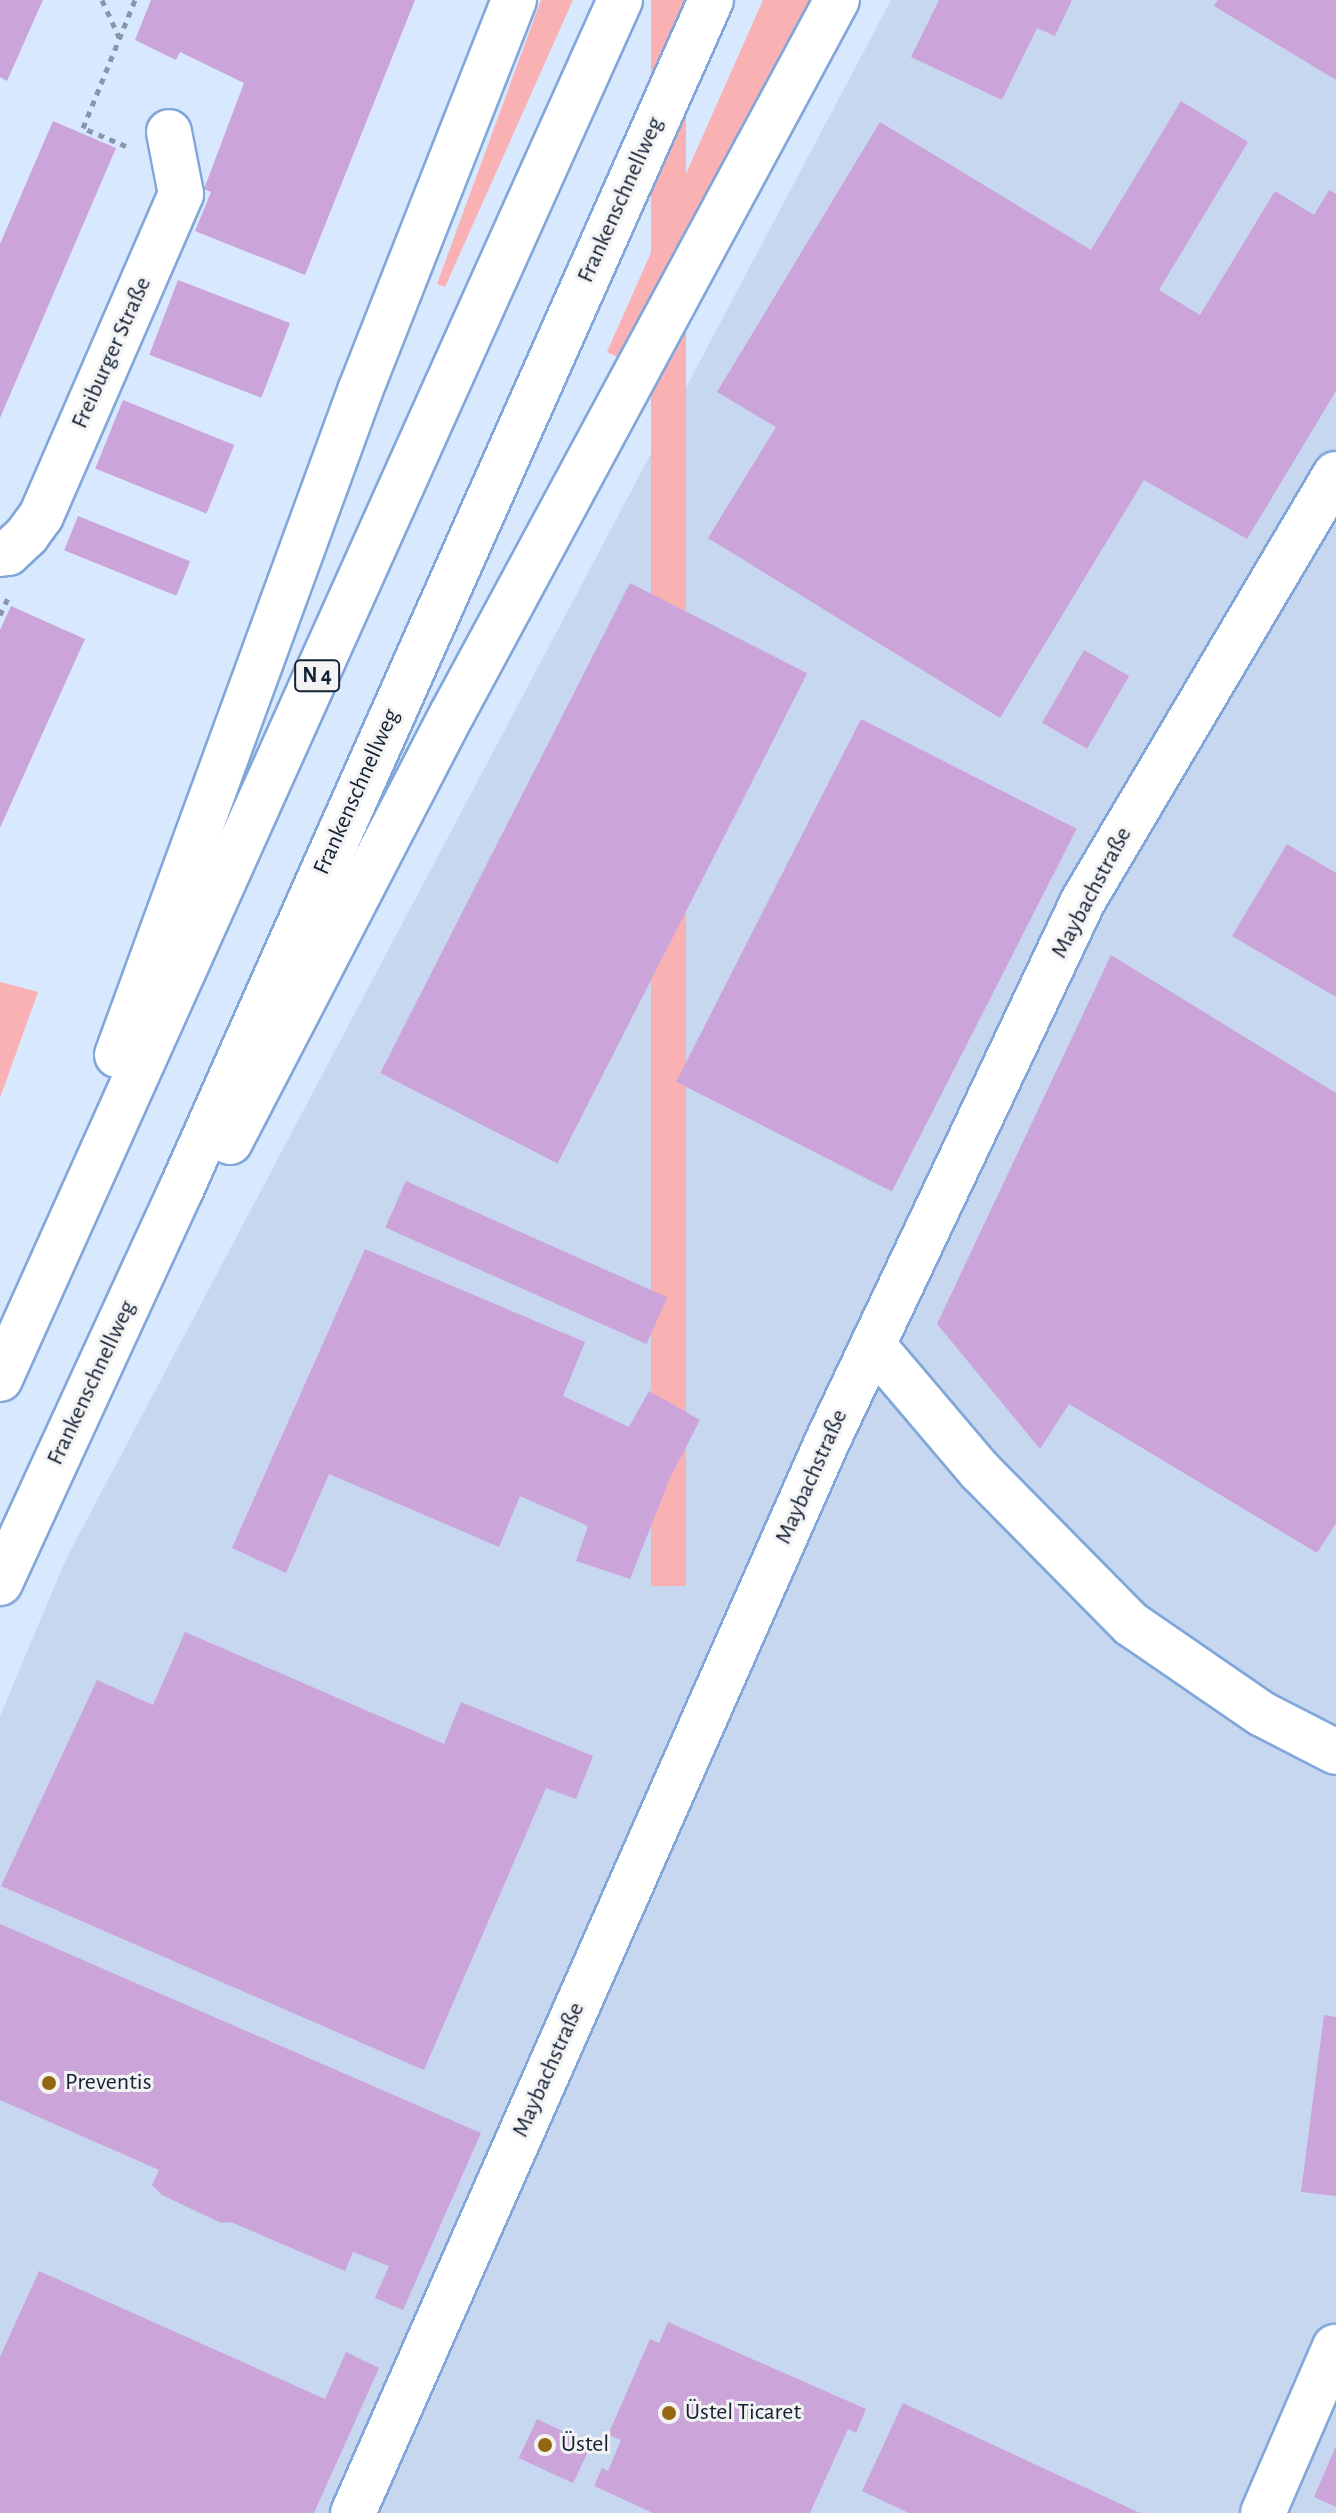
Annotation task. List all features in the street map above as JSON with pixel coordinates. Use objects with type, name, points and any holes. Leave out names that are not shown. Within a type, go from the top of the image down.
[{"type":"main road","points":[[6,1365],[360,391],[514,0]]},
{"type":"main road","name":"N 4","points":[[6,1365],[620,0]]},
{"type":"main road","name":"Frankenschnellweg","points":[[0,1583],[108,1351],[711,0]]},
{"type":"main road","points":[[108,1351],[251,1106],[452,714],[837,0]]},
{"type":"main road","name":"Freiburger Straße","points":[[0,554],[18,544],[41,516],[181,194],[169,132]]},
{"type":"main road","name":"Maybachstraße","points":[[353,2513],[873,1345],[1083,901],[1336,474]]},
{"type":"main road","points":[[873,1345],[980,1471],[1131,1624],[1262,1714],[1336,1752]]},
{"type":"main road","points":[[1263,2513],[1335,2347]]},
{"type":"path","points":[[102,0],[119,38]]},
{"type":"path","points":[[135,0],[83,128],[123,147],[169,132]]},
{"type":"shaded area","points":[[541,0],[573,0],[445,287],[437,284]]},
{"type":"shaded area","points":[[651,0],[686,0],[686,1586],[651,1586]]},
{"type":"shaded area","points":[[763,0],[813,0],[622,359],[607,352]]},
{"type":"shaded area","points":[[891,0],[1336,0],[1336,2513],[0,2513],[0,1716],[66,1559]]},
{"type":"shaded area","points":[[0,982],[38,992],[0,1098]]},
{"type":"building","points":[[0,0],[43,0],[7,81],[0,77]]},
{"type":"building","points":[[151,0],[415,0],[305,275],[195,231],[211,192],[204,189],[244,83],[180,52],[176,60],[135,40]]},
{"type":"building","points":[[939,0],[1072,0],[1055,36],[1037,28],[1002,100],[911,57]]},
{"type":"building","points":[[1218,0],[1336,0],[1336,80],[1214,6]]},
{"type":"building","points":[[1181,101],[1248,142],[1159,290],[1200,315],[1275,191],[1314,215],[1329,190],[1336,194],[1336,391],[1247,539],[1144,480],[1000,718],[708,538],[776,427],[717,392],[880,122],[1091,250]]},
{"type":"building","points":[[53,121],[116,148],[0,418],[0,244]]},
{"type":"building","points":[[178,280],[290,323],[261,398],[149,355]]},
{"type":"building","points":[[123,400],[234,445],[207,514],[95,469]]},
{"type":"building","points":[[78,516],[190,561],[176,596],[64,550]]},
{"type":"building","points":[[630,583],[807,673],[558,1163],[380,1073]]},
{"type":"building","points":[[11,606],[85,639],[0,828],[0,630]]},
{"type":"building","points":[[1084,650],[1129,676],[1087,749],[1042,723]]},
{"type":"building","points":[[861,719],[1077,829],[892,1192],[676,1082]]},
{"type":"building","points":[[1287,844],[1336,873],[1336,997],[1232,936]]},
{"type":"building","points":[[1111,955],[1336,1093],[1336,1523],[1317,1553],[1069,1404],[1040,1449],[937,1324]]},
{"type":"building","points":[[406,1181],[667,1297],[647,1344],[385,1228]]},
{"type":"building","points":[[365,1249],[585,1342],[563,1396],[629,1427],[649,1391],[700,1420],[670,1478],[630,1579],[576,1561],[588,1526],[520,1496],[499,1547],[329,1474],[286,1573],[232,1548]]},
{"type":"building","points":[[185,1632],[444,1744],[461,1702],[593,1756],[576,1799],[546,1788],[424,2070],[1,1886],[97,1680],[153,1705]]},
{"type":"building","points":[[0,1924],[481,2133],[403,2310],[375,2298],[389,2266],[353,2252],[345,2271],[231,2222],[221,2223],[162,2195],[152,2185],[159,2170],[0,2100]]},
{"type":"building","points":[[1324,2015],[1336,2017],[1336,2196],[1301,2192]]},
{"type":"building","points":[[39,2271],[325,2399],[346,2352],[379,2368],[314,2513],[0,2513],[0,2357]]},
{"type":"building","points":[[668,2322],[866,2409],[856,2433],[848,2429],[810,2513],[653,2513],[594,2486],[602,2468],[608,2471],[621,2440],[608,2435],[650,2339],[659,2343]]},
{"type":"building","points":[[903,2403],[1140,2513],[909,2513],[862,2491]]},
{"type":"building","points":[[537,2419],[591,2444],[573,2483],[519,2458]]},
{"type":"building","points":[[1336,2446],[1336,2507],[1314,2497]]},
{"type":"place","name":"Preventis","points":[[49,2083]]},
{"type":"place","name":"Üstel Ticaret","points":[[669,2413]]},
{"type":"place","name":"Üstel","points":[[545,2445]]}]
